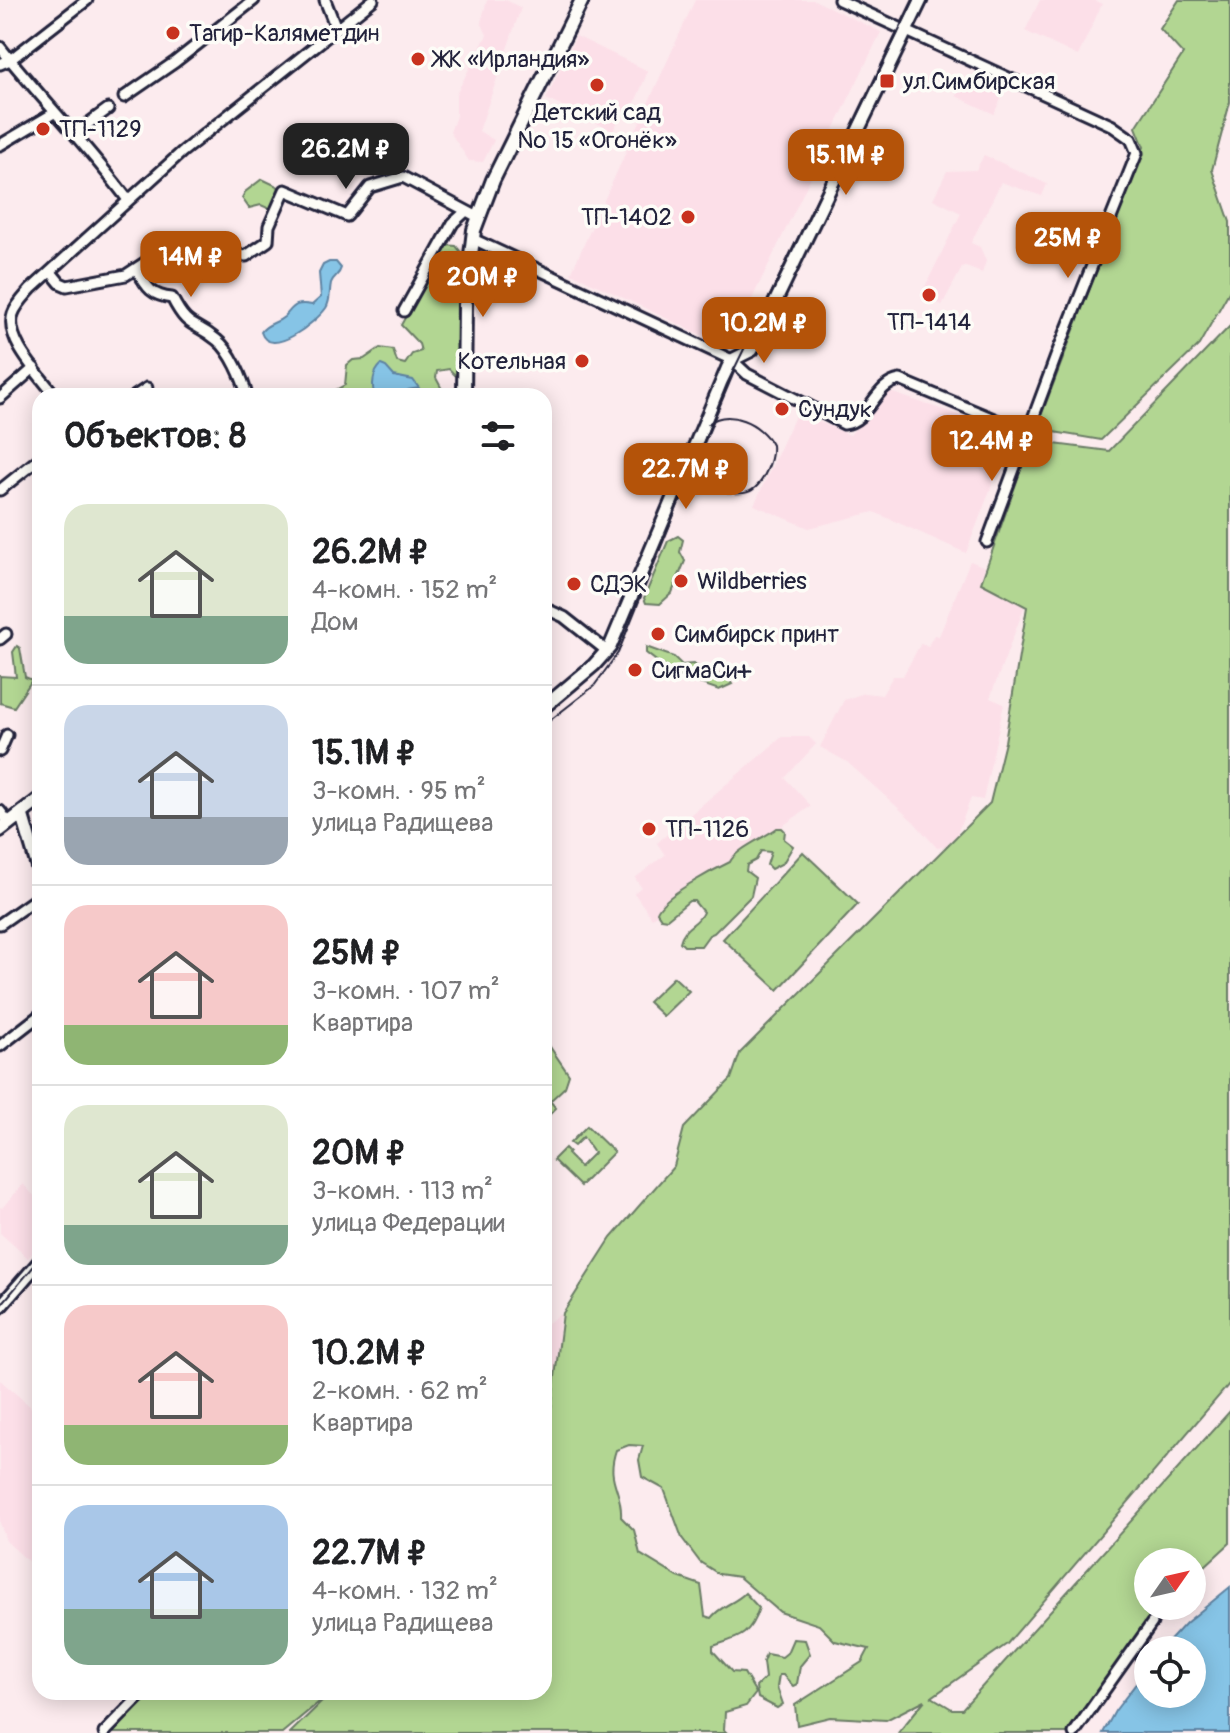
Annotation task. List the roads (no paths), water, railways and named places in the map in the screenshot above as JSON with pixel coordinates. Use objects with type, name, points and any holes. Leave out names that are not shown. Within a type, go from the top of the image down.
[{"type":"main road","points":[[464,388],[465,305],[473,239],[472,214],[493,180],[582,0]]},
{"type":"main road","points":[[5,827],[32,806]]},
{"type":"street","points":[[5,62],[87,0]]},
{"type":"street","points":[[124,97],[175,62],[254,0]]},
{"type":"street","points":[[325,0],[336,28]]},
{"type":"street","points":[[49,388],[14,339],[11,326],[17,306],[128,200],[373,0]]},
{"type":"street","points":[[839,0],[1115,127],[1131,139],[1137,153],[987,542]]},
{"type":"street","points":[[552,700],[607,651],[732,360],[752,350],[921,0]]},
{"type":"street","points":[[0,47],[5,62],[75,133],[128,200]]},
{"type":"street","points":[[75,133],[108,109]]},
{"type":"street","points":[[0,145],[54,113]]},
{"type":"street","points":[[51,272],[67,286],[126,275],[161,252],[175,247],[208,249],[241,257],[249,255],[268,241],[269,226],[285,190],[347,216],[370,187],[403,177],[472,214]]},
{"type":"street","points":[[404,311],[453,223],[472,214]]},
{"type":"street","points":[[473,239],[732,360],[747,374],[844,424],[856,420],[887,384],[900,380],[1027,433]]},
{"type":"street","points":[[137,270],[148,290],[156,296],[172,298],[183,319],[214,337],[224,347],[243,388]]},
{"type":"street","points":[[0,398],[34,368]]},
{"type":"street","points":[[0,490],[32,464]]},
{"type":"street","points":[[552,612],[564,617],[607,651]]},
{"type":"street","points":[[0,751],[7,735]]},
{"type":"street","points":[[0,811],[5,827]]},
{"type":"street","points":[[22,814],[32,848]]},
{"type":"street","points":[[0,924],[32,902]]},
{"type":"street","points":[[0,1046],[32,1021]]},
{"type":"street","points":[[0,1307],[32,1270]]},
{"type":"street","points":[[1074,1733],[1152,1623]]},
{"type":"street","points":[[104,1733],[136,1700]]},
{"type":"water","points":[[336,262],[341,268],[331,283],[326,308],[293,336],[274,342],[266,340],[261,332],[266,327],[295,306],[312,305],[321,297],[319,273],[323,265]]},
{"type":"water","points":[[381,365],[394,376],[413,380],[419,388],[373,388],[376,372]]},
{"type":"water","points":[[1230,1587],[1230,1733],[1103,1733],[1134,1686],[1134,1708],[1206,1708],[1206,1636],[1174,1636],[1190,1620],[1206,1620],[1206,1607]]},
{"type":"tram line","points":[[552,719],[594,686],[618,653],[727,384],[914,0]]},
{"type":"tram line","points":[[680,502],[691,492],[703,489],[748,492],[758,485],[770,464],[772,445],[752,424],[725,417],[708,424]]},
{"type":"tram line","points":[[0,1306],[32,1268]]},
{"type":"place","name":"Тагир-Каляметдин","points":[[173,33]]},
{"type":"place","name":"ЖК «Ирландия»","points":[[418,59]]},
{"type":"place","name":"ул.Симбирская","points":[[887,81]]},
{"type":"place","name":"Детский сад № 15 «Огонёк»","points":[[597,85]]},
{"type":"place","name":"ТП-1129","points":[[43,129]]},
{"type":"place","name":"ТП-1402","points":[[688,217]]},
{"type":"place","name":"ТП-1414","points":[[929,295]]},
{"type":"place","name":"Котельная","points":[[582,361]]},
{"type":"place","name":"Сундук","points":[[782,409]]},
{"type":"place","name":"Wildberries","points":[[681,581]]},
{"type":"place","name":"СДЭК","points":[[574,584]]},
{"type":"place","name":"Симбирск принт","points":[[658,634]]},
{"type":"place","name":"СигмаСи+","points":[[635,670]]},
{"type":"place","name":"ТП-1126","points":[[649,829]]}]
